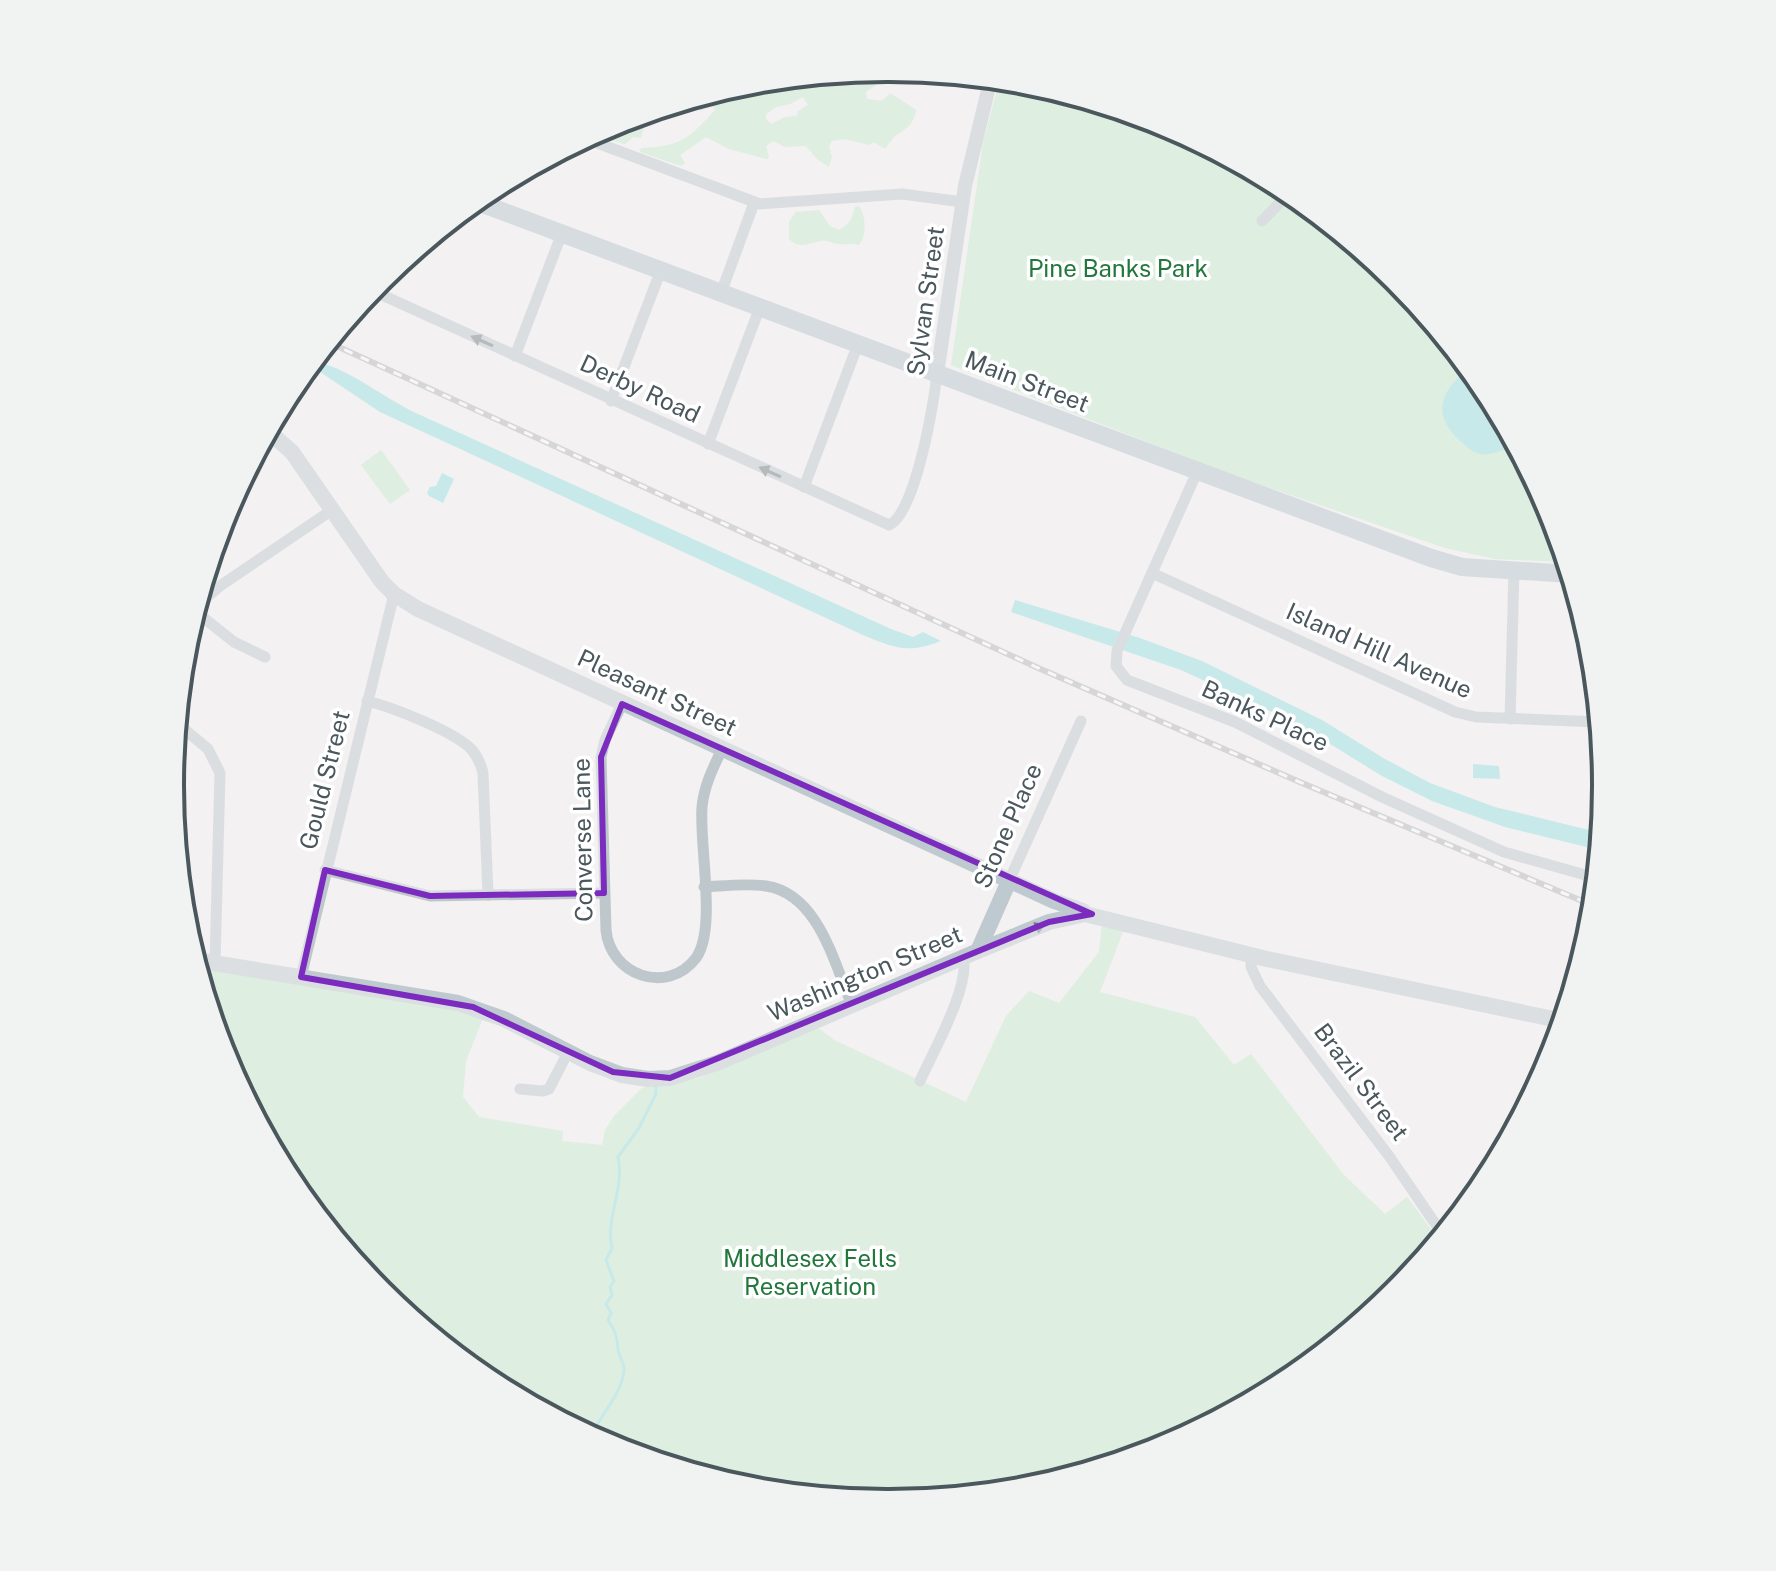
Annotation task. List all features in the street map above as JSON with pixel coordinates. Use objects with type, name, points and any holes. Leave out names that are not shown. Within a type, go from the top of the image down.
[{"type":"main road","name":"Main Street","points":[[489,206],[1438,560],[1462,567],[1559,573]]},
{"type":"main road","name":"Pleasant Street","points":[[277,438],[292,452],[378,577],[394,594],[428,614],[1009,881],[1092,914]]},
{"type":"main road","name":"Stone Place","points":[[970,954],[1009,881]]},
{"type":"main road","name":"Washington Street","points":[[207,962],[430,997],[473,1007],[622,1075],[648,1079],[670,1078],[717,1063],[970,954],[1049,922],[1077,915],[1092,914],[1251,955],[1552,1019]]},
{"type":"street","name":"Sylvan Street","points":[[892,525],[919,469],[971,156],[988,89]]},
{"type":"street","points":[[601,144],[754,203],[902,194],[963,202]]},
{"type":"street","points":[[1262,221],[1280,202]]},
{"type":"street","points":[[721,293],[754,203]]},
{"type":"street","points":[[515,356],[562,233]]},
{"type":"street","points":[[611,401],[661,270]]},
{"type":"street","name":"Derby Road","points":[[384,296],[611,401],[892,525]]},
{"type":"street","points":[[708,444],[760,307]]},
{"type":"street","points":[[804,487],[858,344]]},
{"type":"street","name":"Banks Place","points":[[1197,472],[1117,651],[1116,666],[1127,680],[1235,722],[1382,797],[1504,852],[1585,875]]},
{"type":"street","points":[[211,595],[332,510]]},
{"type":"street","points":[[1510,719],[1514,570]]},
{"type":"street","name":"Island Hill Avenue","points":[[1152,573],[1455,712],[1476,717],[1588,722]]},
{"type":"street","name":"Gould Street","points":[[301,977],[394,594]]},
{"type":"street","points":[[205,617],[234,642],[265,657]]},
{"type":"street","points":[[367,701],[389,707],[457,739],[477,758],[483,773],[488,895]]},
{"type":"street","name":"Converse Lane","points":[[622,704],[605,740],[601,757],[604,893],[606,935],[613,955],[632,972],[658,978],[682,971],[700,952],[706,932],[702,806],[706,785],[722,749]]},
{"type":"street","name":"Stone Place","points":[[1009,881],[1081,721]]},
{"type":"street","points":[[187,731],[208,749],[220,773],[215,963]]},
{"type":"street","points":[[325,870],[430,896],[604,893]]},
{"type":"street","points":[[704,887],[767,886],[799,901],[816,923],[852,1005]]},
{"type":"street","points":[[920,1081],[961,990],[970,954]]},
{"type":"street","name":"Brazil Street","points":[[1251,955],[1251,967],[1260,986],[1381,1145],[1436,1226]]},
{"type":"street","points":[[520,1089],[549,1089],[568,1052]]},
{"type":"highlighted area","points":[[622,704],[1092,914],[1049,922],[670,1078],[613,1072],[473,1007],[301,977],[325,870],[430,896],[604,893],[601,757]]},
{"type":"green space","points":[[879,82],[866,92],[867,99],[882,101],[890,93],[916,110],[911,124],[894,137],[885,149],[874,142],[869,145],[845,139],[832,141],[829,146],[832,157],[829,167],[806,146],[785,147],[773,141],[766,146],[767,159],[729,149],[706,137],[680,155],[685,163],[681,166],[640,152],[641,148],[666,146],[683,139],[715,110],[712,106],[700,111],[698,108],[706,106],[796,88]],"holes":[[[803,97],[808,105],[798,111],[797,116],[785,117],[771,124],[766,119],[766,114],[776,107]]]},
{"type":"green space","name":"Pine Banks Park","points":[[997,91],[1070,106],[1114,119],[1199,155],[1240,176],[1316,227],[1385,288],[1446,357],[1473,395],[1519,474],[1555,562],[1495,559],[1445,548],[1218,470],[951,365],[983,143]]},
{"type":"green space","points":[[645,126],[641,138],[633,137],[625,144],[610,140]]},
{"type":"green space","points":[[859,206],[865,226],[859,245],[823,241],[800,245],[789,239],[789,222],[796,212],[819,210],[830,226],[839,230],[852,218],[855,207]]},
{"type":"green space","points":[[381,450],[410,490],[390,504],[361,465]]},
{"type":"green space","name":"Middlesex Fells Reservation","points":[[1102,924],[1124,929],[1100,992],[1195,1017],[1234,1065],[1251,1054],[1344,1175],[1385,1214],[1407,1197],[1432,1231],[1385,1283],[1316,1344],[1240,1395],[1199,1416],[1114,1452],[1070,1465],[980,1483],[888,1489],[796,1483],[706,1465],[662,1452],[536,1395],[460,1344],[391,1283],[359,1249],[303,1176],[257,1097],[238,1055],[209,970],[451,1008],[483,1018],[466,1061],[463,1097],[479,1117],[563,1131],[562,1141],[602,1145],[605,1130],[614,1116],[642,1088],[699,1078],[816,1026],[834,1040],[966,1102],[1006,1016],[1029,991],[1059,1003],[1099,952]]},
{"type":"water","points":[[325,365],[342,371],[418,414],[891,629],[913,637],[923,632],[941,641],[902,648],[865,636],[380,412],[320,372]]},
{"type":"water","points":[[1460,376],[1505,449],[1480,454],[1463,444],[1447,426],[1442,408],[1453,383]]},
{"type":"water","points":[[442,473],[454,479],[443,503],[427,493],[430,487],[436,486]]},
{"type":"water","points":[[1015,600],[1140,638],[1202,661],[1322,720],[1430,783],[1495,807],[1590,830],[1588,847],[1505,827],[1432,801],[1382,776],[1296,723],[1181,670],[1011,612]]},
{"type":"water","points":[[1473,764],[1499,766],[1500,779],[1473,778]]},
{"type":"waterway","points":[[597,1425],[621,1385],[624,1368],[617,1338],[608,1320],[611,1313],[606,1304],[612,1295],[610,1287],[614,1281],[606,1260],[612,1248],[611,1226],[619,1180],[618,1157],[639,1128],[656,1094],[656,1085]]},
{"type":"railway","points":[[338,347],[1036,667],[1581,901]]}]
